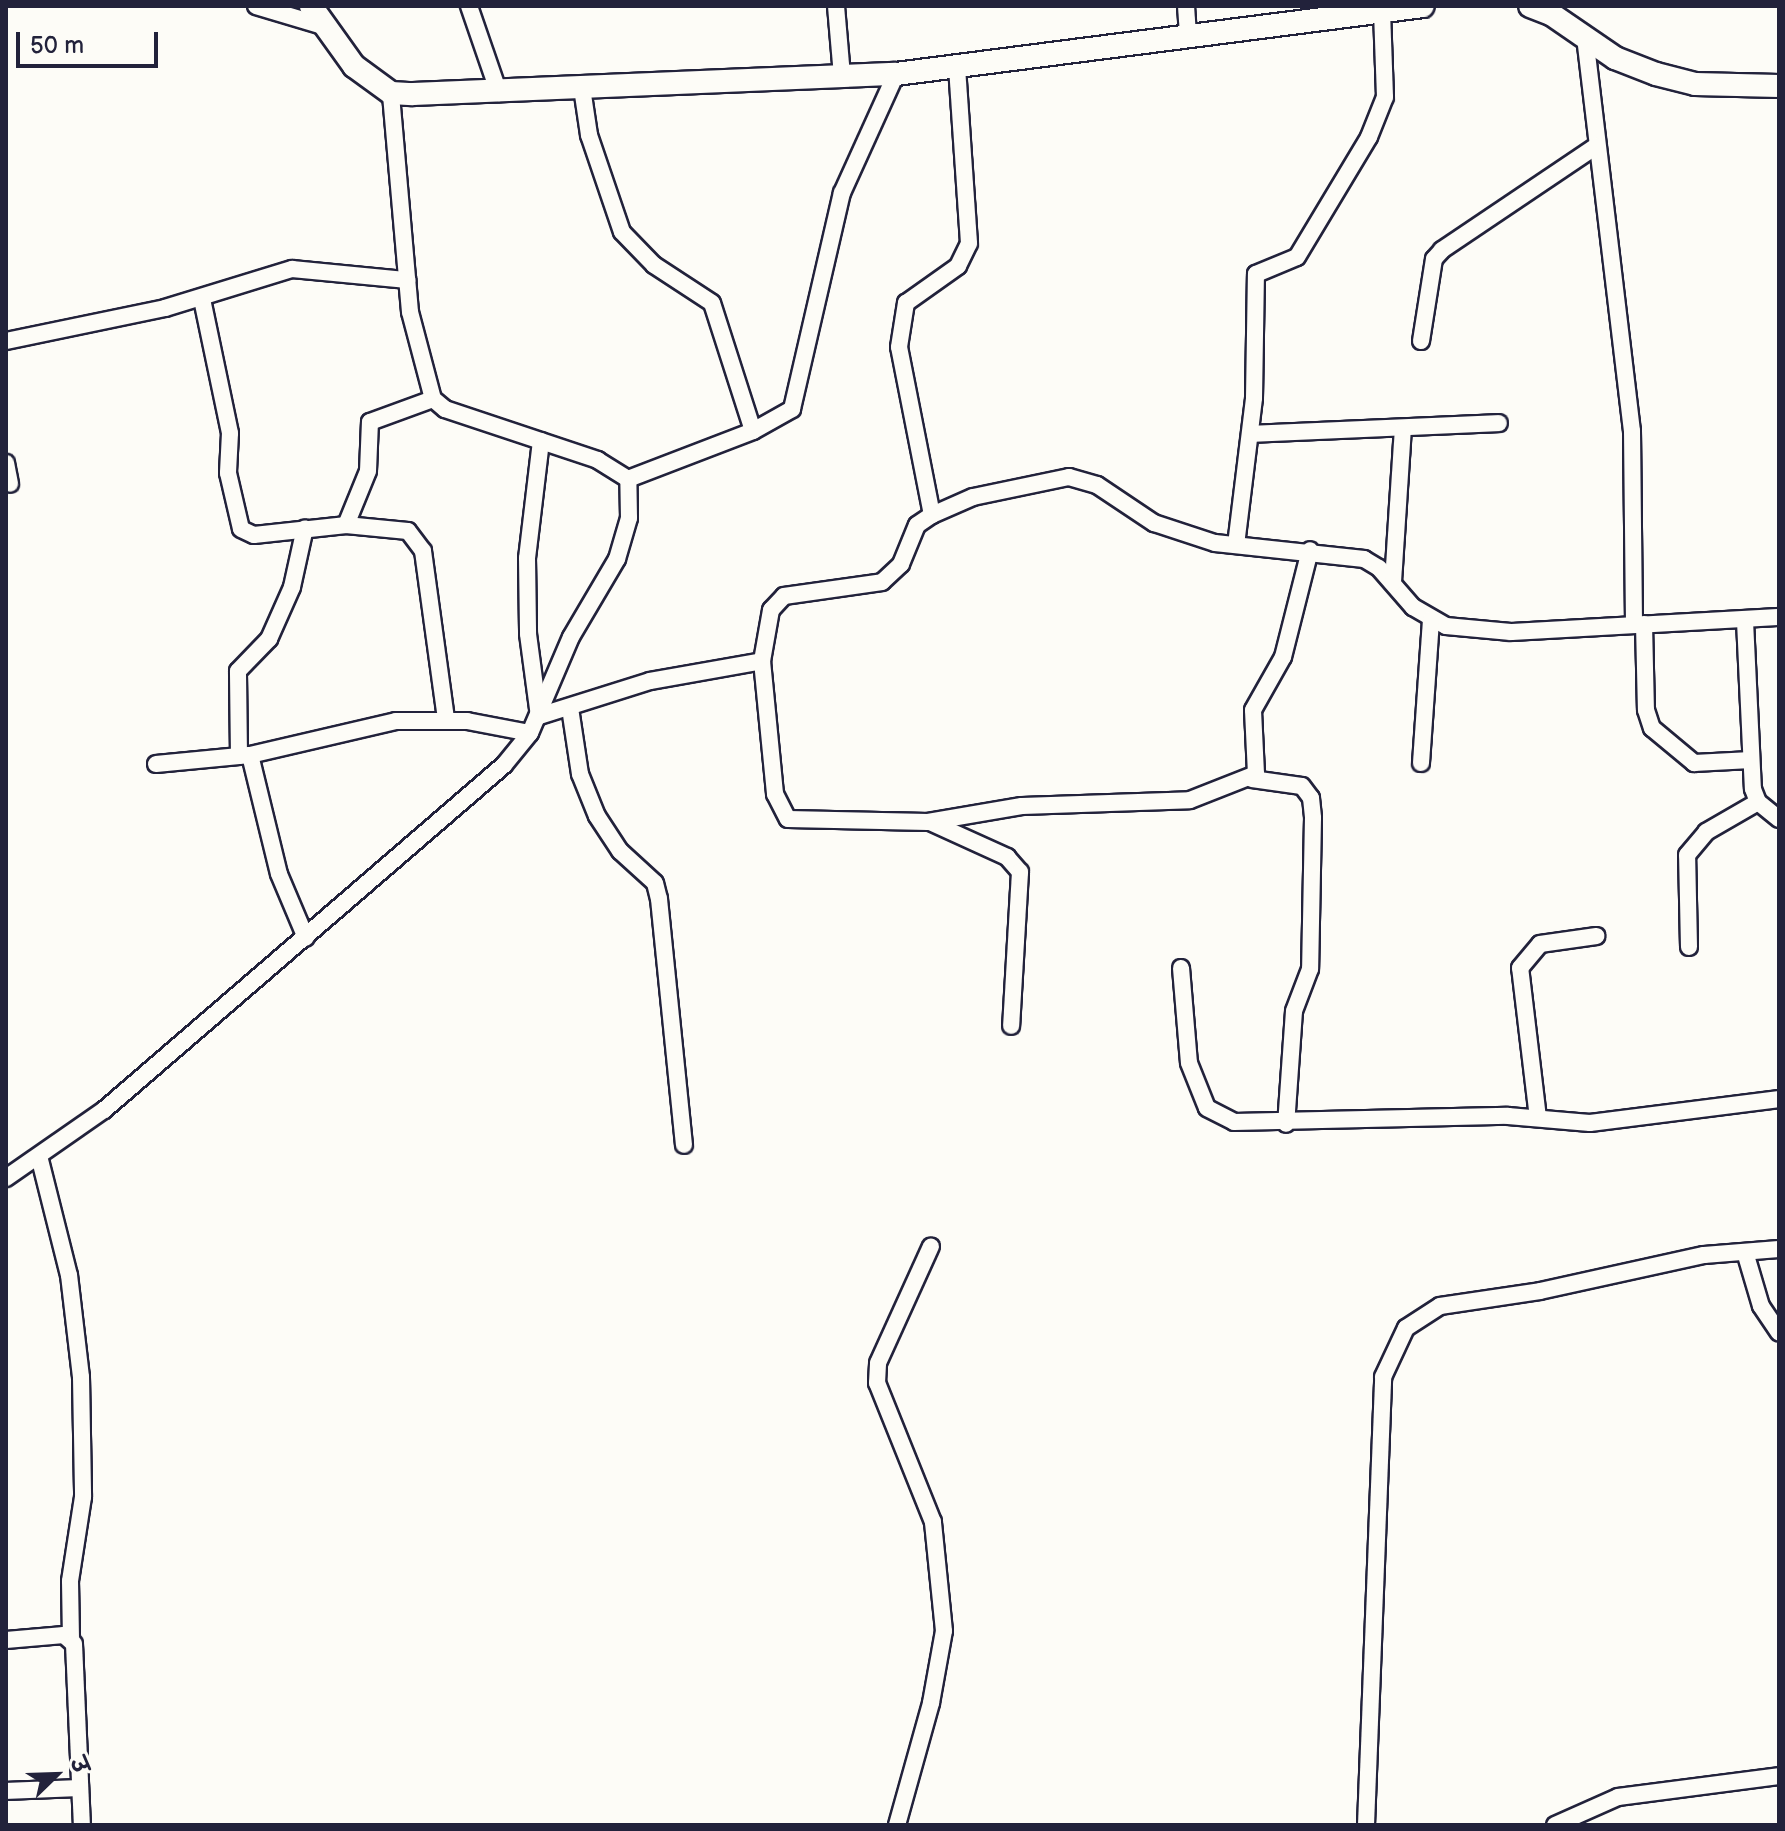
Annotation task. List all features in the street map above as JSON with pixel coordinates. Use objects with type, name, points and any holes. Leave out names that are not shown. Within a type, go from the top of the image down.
[{"type":"street","points":[[256,6],[323,26]]},
{"type":"street","points":[[311,6],[354,66],[391,93],[499,93],[896,74],[1423,6]]},
{"type":"street","points":[[469,6],[499,93]]},
{"type":"street","points":[[836,6],[842,76]]},
{"type":"street","points":[[1186,6],[1188,37]]},
{"type":"street","points":[[1544,9],[1615,58],[1656,74],[1695,84],[1779,86]]},
{"type":"street","points":[[1236,545],[1251,434],[1256,274],[1297,257],[1369,137],[1385,97],[1382,12]]},
{"type":"street","points":[[1585,37],[1632,431],[1639,624],[1646,710],[1652,728],[1694,763],[1751,760]]},
{"type":"street","points":[[932,515],[899,347],[906,303],[958,266],[969,243],[957,66]]},
{"type":"street","points":[[628,479],[753,431],[792,409],[842,193],[896,74]]},
{"type":"street","points":[[582,88],[589,135],[622,232],[654,265],[712,303],[753,431]]},
{"type":"street","points":[[391,93],[407,280],[423,376],[433,399],[445,409],[598,460],[628,479]]},
{"type":"street","points":[[1421,341],[1431,274],[1442,250],[1596,146]]},
{"type":"street","points":[[6,341],[202,299],[292,269],[407,280]]},
{"type":"street","points":[[202,299],[230,433],[228,473],[241,529],[254,535],[346,525],[408,531],[418,541],[446,720]]},
{"type":"street","points":[[346,525],[368,471],[370,422],[433,399]]},
{"type":"street","points":[[1251,434],[1499,423]]},
{"type":"street","points":[[1393,582],[1403,428]]},
{"type":"street","points":[[539,716],[528,634],[527,558],[541,441]]},
{"type":"street","points":[[6,463],[10,484]]},
{"type":"street","points":[[1286,1124],[1294,1011],[1310,969],[1313,818],[1311,798],[1302,786],[1252,779],[1183,801],[1022,806],[928,822],[796,822],[782,814],[775,794],[762,661],[776,602],[803,592],[882,582],[901,564],[917,525],[932,515],[973,497],[1069,477],[1097,485],[1154,523],[1236,545],[1310,550],[1364,559],[1393,582],[1413,607],[1431,619],[1488,632],[1779,617]]},
{"type":"street","points":[[6,1178],[104,1110],[504,765],[530,733],[571,637],[606,586],[629,518],[628,479]]},
{"type":"street","points":[[305,528],[292,587],[269,639],[238,671],[244,756],[279,874],[306,938]]},
{"type":"street","points":[[1252,779],[1256,767],[1253,710],[1283,657],[1310,550]]},
{"type":"street","points":[[1421,763],[1431,619]]},
{"type":"street","points":[[1745,621],[1751,760],[1758,802],[1779,819]]},
{"type":"street","points":[[539,716],[650,681],[762,661]]},
{"type":"street","points":[[570,708],[580,774],[597,816],[620,851],[655,883],[684,1145]]},
{"type":"street","points":[[156,764],[244,756],[380,724],[446,720],[530,733]]},
{"type":"street","points":[[1689,947],[1687,855],[1706,832],[1758,802]]},
{"type":"street","points":[[928,822],[1007,857],[1020,872],[1011,1026]]},
{"type":"street","points":[[1538,1118],[1520,968],[1540,944],[1596,936]]},
{"type":"street","points":[[1181,968],[1185,1045],[1207,1108],[1234,1122],[1286,1124],[1538,1118],[1590,1123],[1779,1099]]},
{"type":"street","points":[[39,1156],[69,1275],[81,1377],[83,1497],[71,1567],[71,1637],[82,1825]]},
{"type":"street","points":[[897,1825],[931,1703],[944,1631],[933,1522],[877,1383],[882,1352],[931,1246]]},
{"type":"street","points":[[1366,1825],[1383,1377],[1406,1328],[1440,1306],[1745,1252],[1779,1249]]},
{"type":"street","points":[[1745,1252],[1761,1306],[1779,1333]]},
{"type":"street","points":[[6,1640],[71,1637]]},
{"type":"street","points":[[1555,1825],[1587,1817],[1644,1791],[1779,1776]]},
{"type":"street","points":[[6,1791],[78,1788]]}]
